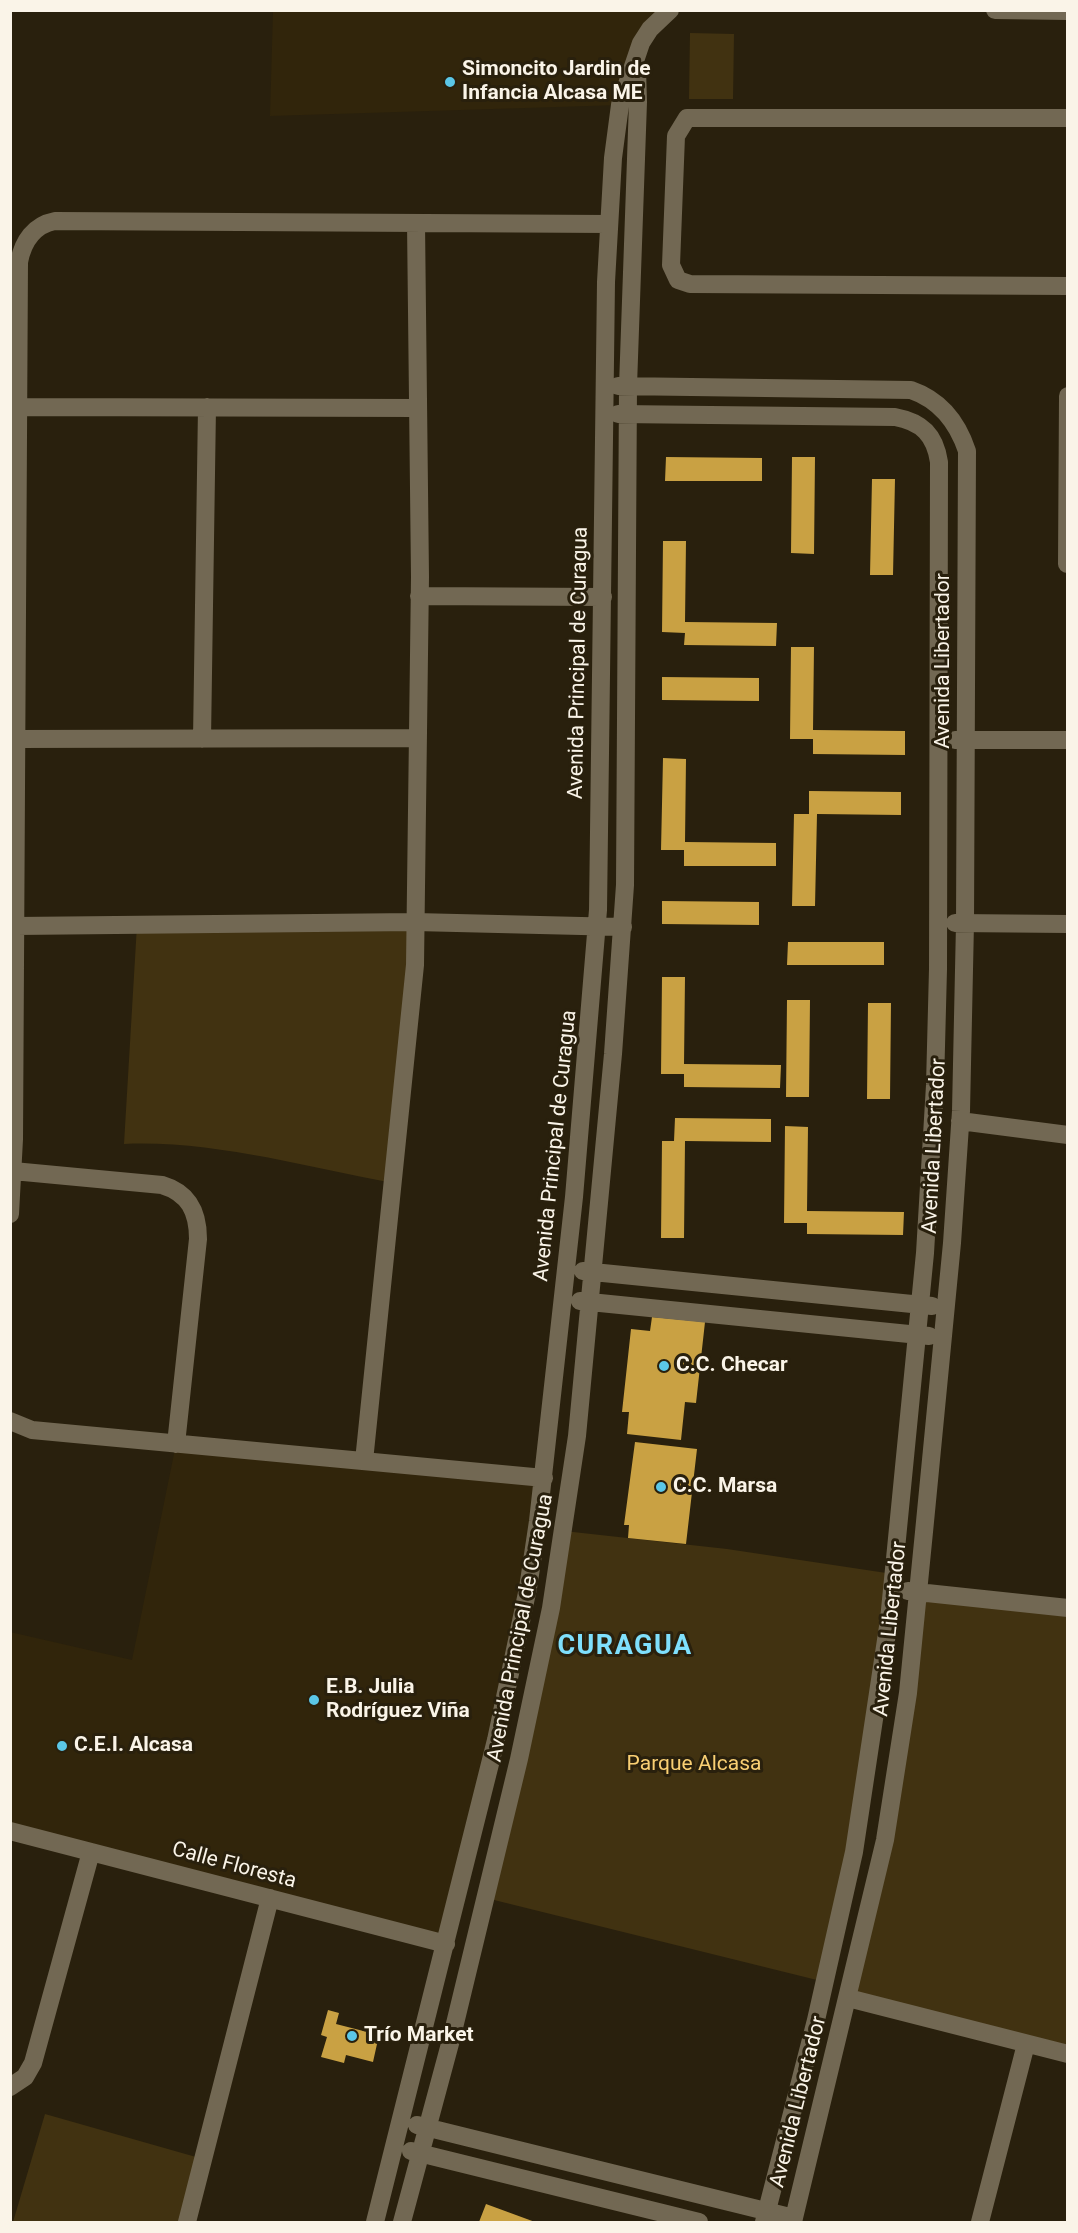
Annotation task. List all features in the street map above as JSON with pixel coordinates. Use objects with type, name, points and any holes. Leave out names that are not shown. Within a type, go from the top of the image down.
[{"type":"street","name":"Avenida Principal de Curagua","points":[[375,2223],[446,1944],[515,1655],[544,1478],[567,1269],[597,926],[604,386],[609,224],[616,131],[620,105],[636,58],[650,29],[670,10]]},
{"type":"street","points":[[995,10],[1068,11]]},
{"type":"street","name":"Avenida Principal de Curagua","points":[[402,2223],[495,1862],[544,1642],[571,1483],[593,1272],[623,927],[626,822],[628,386],[638,102],[636,58]]},
{"type":"street","points":[[1068,118],[687,118],[676,136],[671,265],[678,280],[690,284],[1068,286]]},
{"type":"street","points":[[10,1214],[13,1171],[16,926],[19,262],[29,236],[41,225],[55,221],[609,224]]},
{"type":"street","points":[[364,1461],[411,1022],[415,922],[420,596],[416,223]]},
{"type":"street","name":"Avenida Libertador","points":[[604,386],[893,388],[924,394],[946,411],[962,435],[969,467],[965,923],[960,1121],[945,1307],[908,1693],[892,1797],[848,1998],[793,2220]]},
{"type":"street","points":[[1066,564],[1068,396]]},
{"type":"street","points":[[19,407],[418,408]]},
{"type":"street","points":[[202,739],[207,407]]},
{"type":"street","name":"Avenida Libertador","points":[[604,414],[875,416],[907,419],[927,431],[937,447],[940,486],[935,1085],[920,1305],[882,1673],[854,1852],[816,2020],[765,2217]]},
{"type":"street","points":[[420,596],[603,597]]},
{"type":"street","points":[[16,739],[418,738]]},
{"type":"street","points":[[938,740],[1068,740]]},
{"type":"street","points":[[16,926],[415,922],[623,927]]},
{"type":"street","points":[[938,924],[1068,924]]},
{"type":"street","points":[[960,1121],[1068,1135]]},
{"type":"street","points":[[13,1171],[162,1185],[181,1192],[192,1206],[198,1239],[176,1443]]},
{"type":"street","points":[[567,1269],[945,1307]]},
{"type":"street","points":[[563,1300],[942,1337]]},
{"type":"street","points":[[10,1421],[32,1430],[544,1478]]},
{"type":"street","points":[[892,1590],[1068,1608]]},
{"type":"street","name":"Calle Floresta","points":[[10,1831],[446,1944]]},
{"type":"street","points":[[10,2086],[25,2078],[33,2063],[91,1852]]},
{"type":"street","points":[[188,2223],[270,1898]]},
{"type":"street","points":[[848,1998],[1068,2054]]},
{"type":"street","points":[[980,2223],[1026,2044]]},
{"type":"street","points":[[401,2121],[765,2217],[793,2220]]},
{"type":"street","points":[[394,2147],[699,2223]]},
{"type":"shaded area","name":"Simoncito Jardin de Infancia Alcasa ME","points":[[273,11],[670,11],[661,17],[620,105],[270,116]]},
{"type":"shaded area","name":"E.B. Julia Rodríguez Viña","points":[[176,1444],[544,1478],[446,1944],[11,1831],[10,1632],[132,1660]]},
{"type":"green space","points":[[690,33],[734,34],[733,99],[689,99]]},
{"type":"green space","points":[[415,922],[393,1183],[225,1150],[191,1146],[124,1144],[137,925]]},
{"type":"green space","name":"Parque Alcasa","points":[[564,1531],[727,1549],[893,1574],[825,1982],[486,1898]]},
{"type":"green space","points":[[918,1592],[1067,1608],[1067,2054],[848,1998],[876,1880]]},
{"type":"green space","points":[[45,2114],[203,2159],[187,2222],[13,2222]]},
{"type":"building","points":[[666,457],[762,458],[762,481],[665,481]]},
{"type":"building","points":[[792,457],[815,457],[814,554],[791,553]]},
{"type":"building","points":[[872,479],[895,479],[893,575],[870,575]]},
{"type":"building","points":[[663,541],[686,541],[685,622],[777,623],[776,646],[684,645],[685,633],[662,632]]},
{"type":"building","points":[[791,647],[814,647],[813,730],[905,731],[905,755],[813,754],[813,739],[790,739]]},
{"type":"building","points":[[662,677],[759,678],[759,701],[662,700]]},
{"type":"building","points":[[663,758],[686,759],[685,842],[776,843],[776,866],[684,866],[684,850],[661,850]]},
{"type":"building","points":[[809,791],[901,792],[901,815],[817,814],[815,906],[792,906],[794,814],[809,814]]},
{"type":"building","points":[[662,901],[759,902],[759,925],[662,924]]},
{"type":"building","points":[[788,942],[884,942],[884,965],[787,965]]},
{"type":"building","points":[[662,977],[685,977],[684,1064],[781,1065],[780,1088],[684,1087],[684,1074],[661,1074]]},
{"type":"building","points":[[787,1000],[810,1000],[809,1097],[786,1097]]},
{"type":"building","points":[[868,1003],[891,1003],[890,1099],[867,1099]]},
{"type":"building","points":[[675,1118],[771,1119],[771,1142],[685,1141],[684,1238],[661,1238],[662,1141],[674,1141]]},
{"type":"building","points":[[785,1126],[808,1127],[807,1211],[904,1212],[903,1235],[807,1234],[807,1223],[784,1223]]},
{"type":"building","name":"C.C. Checar","points":[[652,1317],[705,1322],[696,1403],[685,1402],[681,1440],[627,1434],[629,1412],[622,1412],[631,1329],[650,1331]]},
{"type":"building","name":"C.C. Marsa","points":[[635,1442],[697,1449],[686,1544],[628,1538],[629,1525],[624,1525]]},
{"type":"building","name":"Trío Market","points":[[328,2010],[339,2013],[336,2024],[379,2035],[373,2062],[346,2055],[344,2063],[321,2057],[327,2037],[321,2035]]},
{"type":"building","points":[[486,2204],[535,2222],[479,2222]]},
{"type":"place","name":"Simoncito Jardin de Infancia Alcasa ME","points":[[450,82]]},
{"type":"place","name":"C.C. Checar","points":[[664,1366]]},
{"type":"place","name":"C.C. Marsa","points":[[661,1487]]},
{"type":"place","name":"E.B. Julia Rodríguez Viña","points":[[314,1700]]},
{"type":"place","name":"C.E.I. Alcasa","points":[[62,1746]]},
{"type":"place","name":"Trío Market","points":[[352,2036]]},
{"type":"district","name":"CURAGUA","points":[[625,1647]]}]
